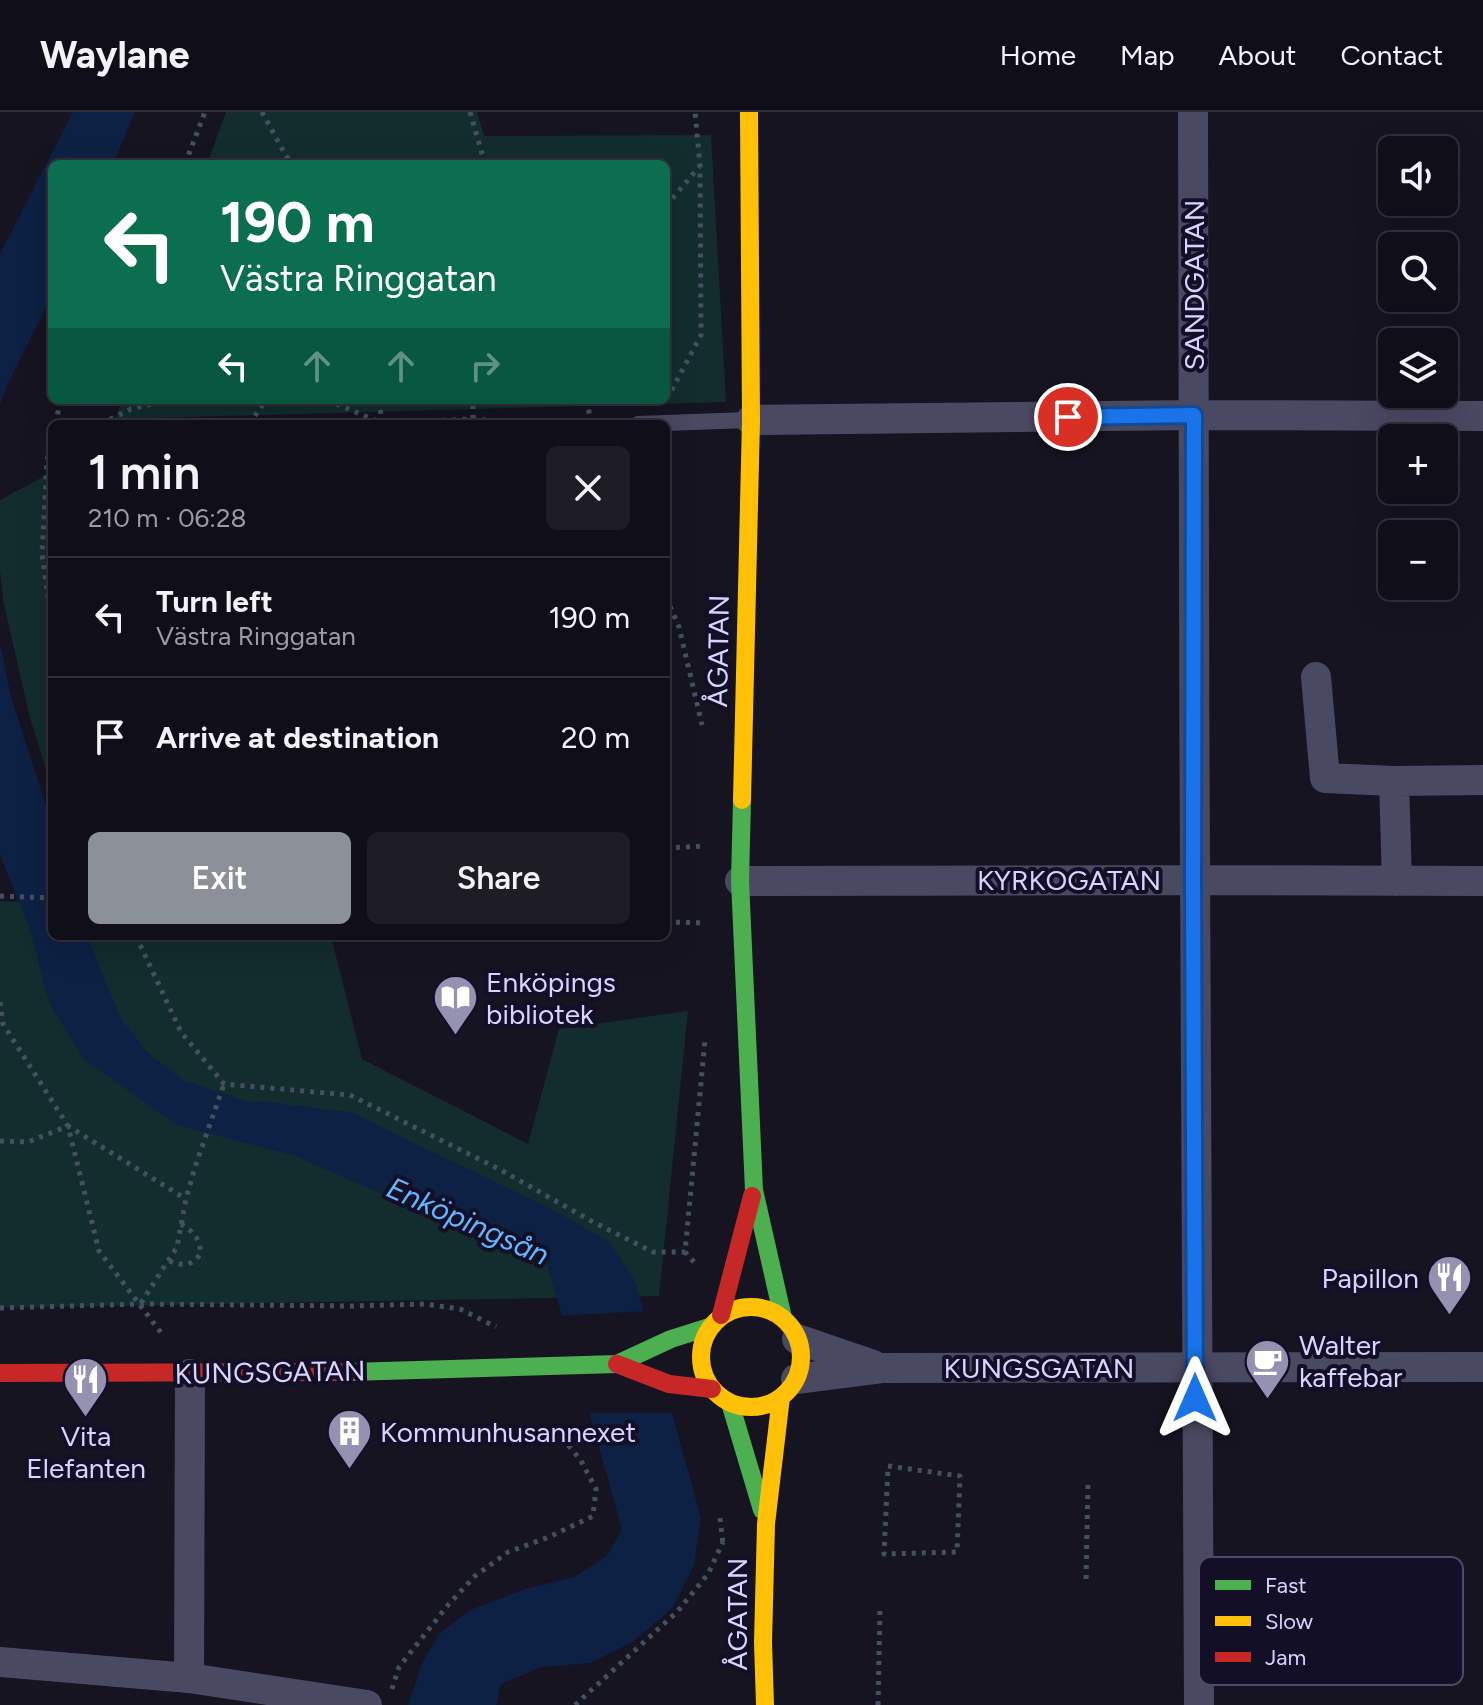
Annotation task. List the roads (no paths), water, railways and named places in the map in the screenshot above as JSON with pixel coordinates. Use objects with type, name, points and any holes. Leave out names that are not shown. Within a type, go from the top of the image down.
[{"type":"street","name":"ÅGATAN","points":[[749,112],[751,420],[740,881],[754,1190],[790,1329],[800,1346],[801,1363],[789,1388],[766,1524],[765,1705]]},
{"type":"street","name":"SANDGATAN","points":[[1193,112],[1193,880],[1199,1705]]},
{"type":"street","points":[[751,420],[1194,415],[1483,416]]},
{"type":"street","points":[[1316,677],[1325,778],[1483,780]]},
{"type":"street","points":[[1394,781],[1397,881]]},
{"type":"street","name":"KYRKOGATAN","points":[[740,881],[1483,881]]},
{"type":"street","name":"ÅGATAN","points":[[712,1389],[703,1375],[700,1358],[702,1341],[715,1321],[754,1190]]},
{"type":"street","points":[[617,1364],[715,1321],[736,1308],[753,1306],[769,1309],[790,1329]]},
{"type":"street","name":"KUNGSGATAN","points":[[790,1329],[882,1368]]},
{"type":"street","points":[[617,1364],[669,1384],[712,1389],[724,1400],[740,1407],[773,1403],[789,1388]]},
{"type":"street","name":"KUNGSGATAN","points":[[0,1373],[190,1374],[617,1364]]},
{"type":"street","name":"KUNGSGATAN","points":[[789,1388],[882,1368],[1483,1367]]},
{"type":"street","points":[[189,1678],[190,1374]]},
{"type":"street","name":"ÅGATAN","points":[[730,1403],[766,1524]]},
{"type":"street","points":[[0,1662],[189,1678],[379,1699]]},
{"type":"lane","points":[[670,422],[751,420]]},
{"type":"water","points":[[73,112],[135,112],[115,160],[48,160]]},
{"type":"water","points":[[48,161],[48,303],[0,405],[0,254]]},
{"type":"water","name":"Enköpingsån","points":[[0,643],[11,697],[48,812],[48,940],[89,940],[121,1019],[147,1052],[184,1081],[249,1102],[354,1113],[545,1206],[609,1242],[635,1281],[701,1518],[694,1565],[673,1607],[633,1642],[590,1663],[541,1667],[501,1684],[496,1705],[408,1705],[423,1661],[440,1633],[470,1610],[525,1589],[574,1577],[607,1556],[622,1529],[547,1263],[293,1155],[177,1125],[84,1059],[49,1003],[30,929],[0,855]]},
{"type":"place","name":"Enköpings bibliotek","points":[[455,1037]]},
{"type":"place","name":"Papillon","points":[[1450,1317]]},
{"type":"place","name":"Walter kaffebar","points":[[1268,1400]]},
{"type":"place","name":"Vita Elefanten","points":[[86,1418]]},
{"type":"place","name":"Kommunhusannexet","points":[[349,1471]]}]
